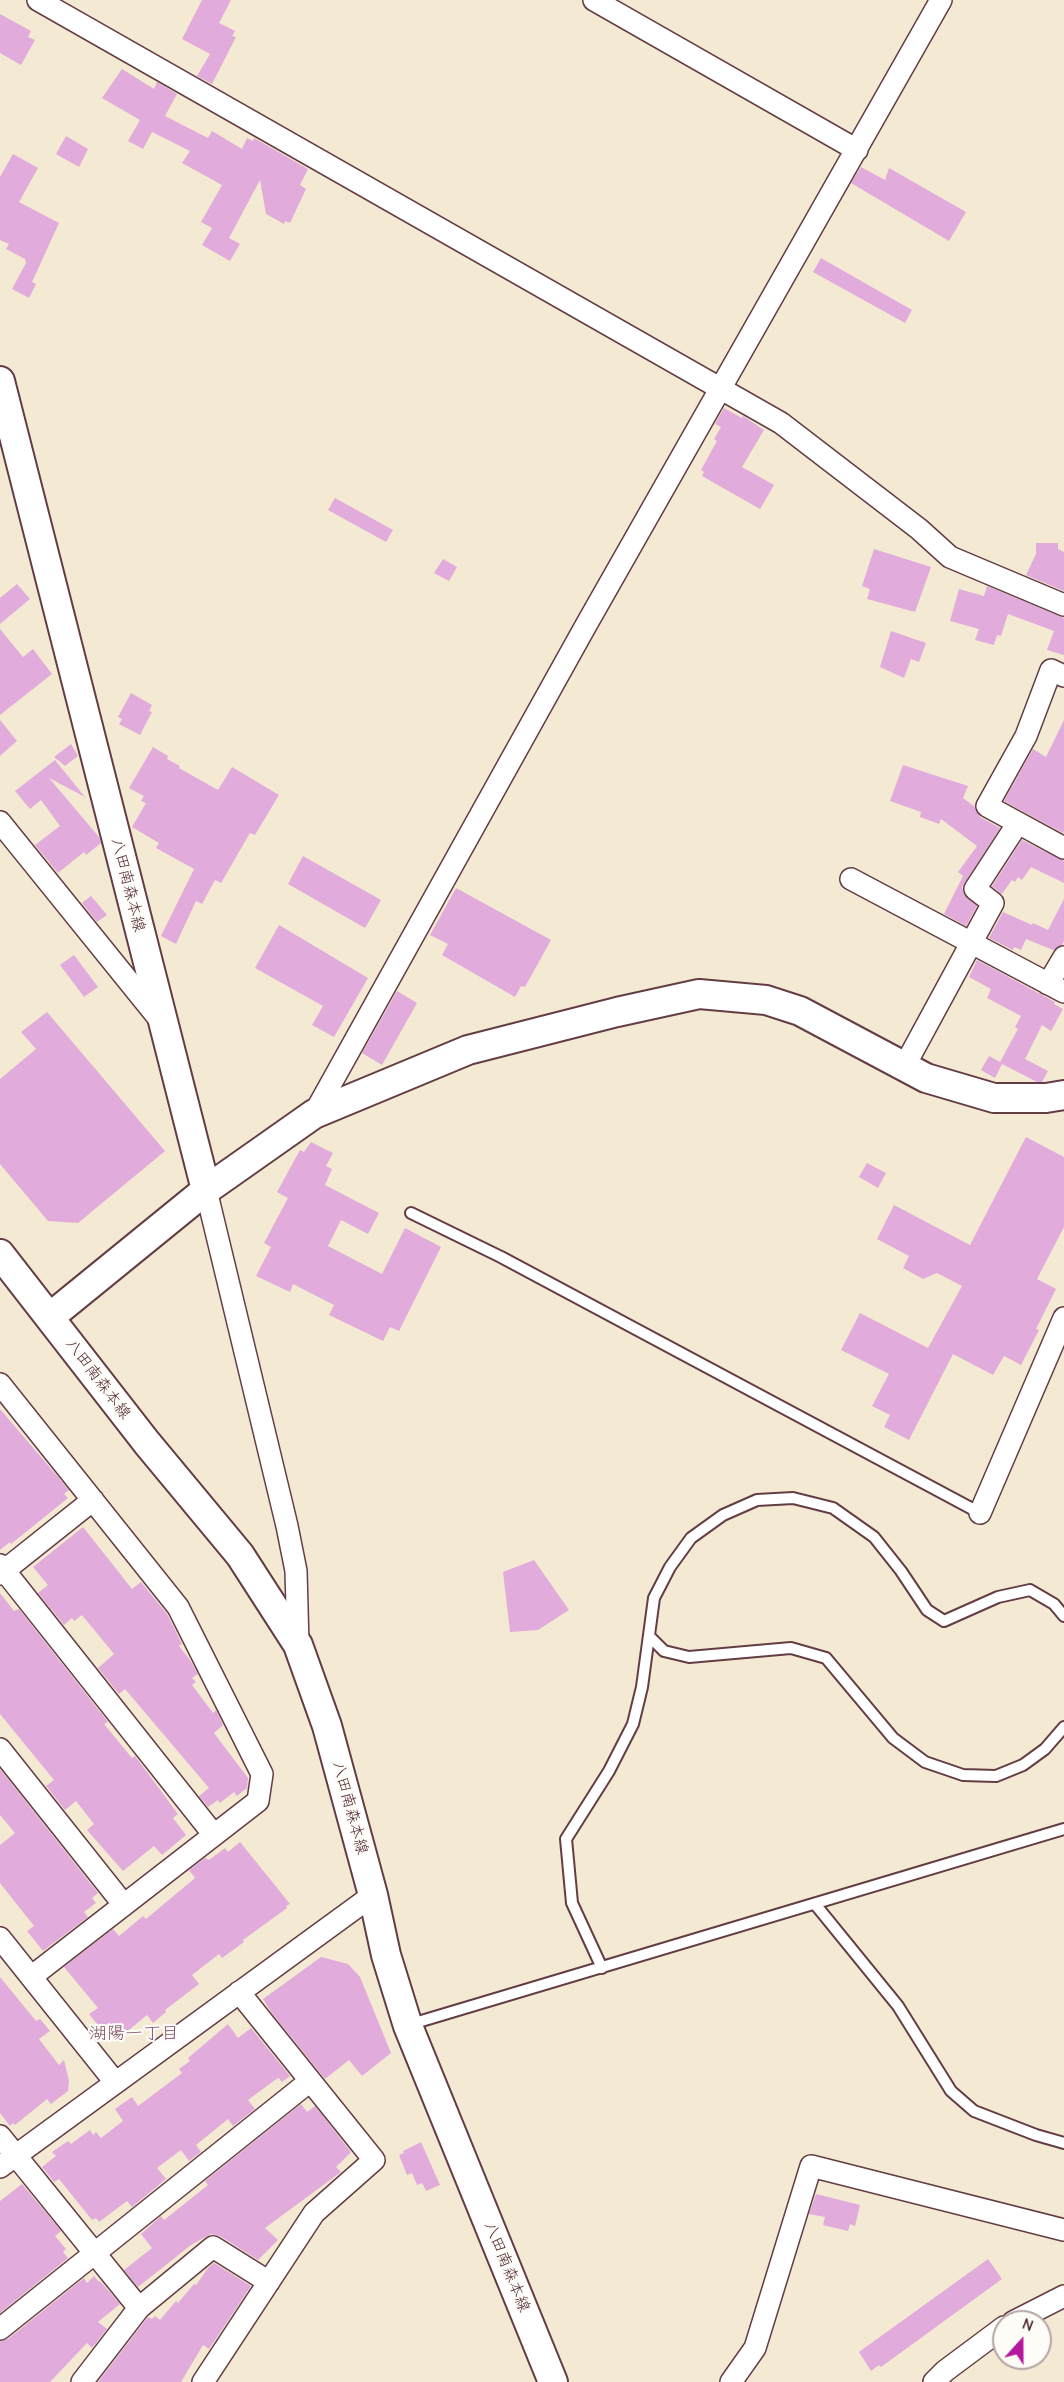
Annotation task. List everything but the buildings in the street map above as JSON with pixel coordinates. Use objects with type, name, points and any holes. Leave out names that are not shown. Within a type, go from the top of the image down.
[{"type":"main road","name":"八田南森本線","points":[[0,381],[206,1190]]},
{"type":"main road","points":[[51,1317],[206,1190],[314,1114],[468,1050],[617,1012],[699,994],[766,1000],[800,1011],[926,1078],[994,1098],[1046,1098],[1064,1095]]},
{"type":"main road","name":"八田南森本線","points":[[0,1254],[147,1443],[240,1555],[298,1645],[327,1726],[373,1894],[386,1955],[408,2026],[553,2382]]},
{"type":"street","points":[[38,0],[781,423],[919,529],[950,557],[1064,605]]},
{"type":"street","points":[[594,0],[857,150]]},
{"type":"street","points":[[314,1114],[573,647],[942,0]]},
{"type":"street","points":[[1064,676],[1051,670],[1026,736],[987,806],[1064,848]]},
{"type":"street","points":[[0,822],[164,1025]]},
{"type":"street","points":[[904,1066],[993,903],[975,890],[1017,823]]},
{"type":"street","points":[[851,879],[1056,988],[1064,957]]},
{"type":"street","points":[[206,1190],[287,1526],[296,1571],[298,1645]]},
{"type":"street","points":[[980,1513],[1064,1318]]},
{"type":"street","points":[[0,1384],[178,1607],[262,1774],[258,1801],[31,1977]]},
{"type":"street","points":[[93,1500],[1,1570],[214,1835]]},
{"type":"street","points":[[0,1749],[124,1905]]},
{"type":"street","points":[[8,2160],[373,1894]]},
{"type":"street","points":[[0,1938],[115,2082]]},
{"type":"street","points":[[211,2379],[268,2282],[314,2213],[374,2160],[239,1992]]},
{"type":"street","points":[[0,2329],[310,2081]]},
{"type":"street","points":[[0,2136],[8,2160],[95,2253],[139,2308]]},
{"type":"street","points":[[731,2382],[755,2348],[811,2166],[1064,2230]]},
{"type":"street","points":[[82,2382],[139,2308],[213,2247],[268,2282]]},
{"type":"street","points":[[1036,2310],[1064,2296]]},
{"type":"street","points":[[934,2382],[992,2336]]},
{"type":"lane","points":[[411,1213],[501,1257],[980,1513]]},
{"type":"lane","points":[[602,1968],[572,1903],[566,1839],[609,1771],[633,1724],[650,1637],[654,1598],[670,1567],[691,1538],[723,1515],[757,1500],[793,1498],[833,1508],[874,1537],[901,1571],[927,1610],[944,1622],[998,1597],[1030,1590],[1054,1604],[1064,1616]]},
{"type":"lane","points":[[650,1637],[664,1651],[689,1657],[791,1648],[826,1658],[893,1738],[925,1762],[963,1775],[996,1776],[1023,1766],[1045,1749],[1064,1727]]},
{"type":"lane","points":[[408,2026],[1064,1829]]},
{"type":"lane","points":[[815,1904],[898,2006],[951,2091],[974,2111],[1036,2135],[1064,2143]]},
{"type":"district","name":"湖陽一丁目","points":[[134,2034]]}]
